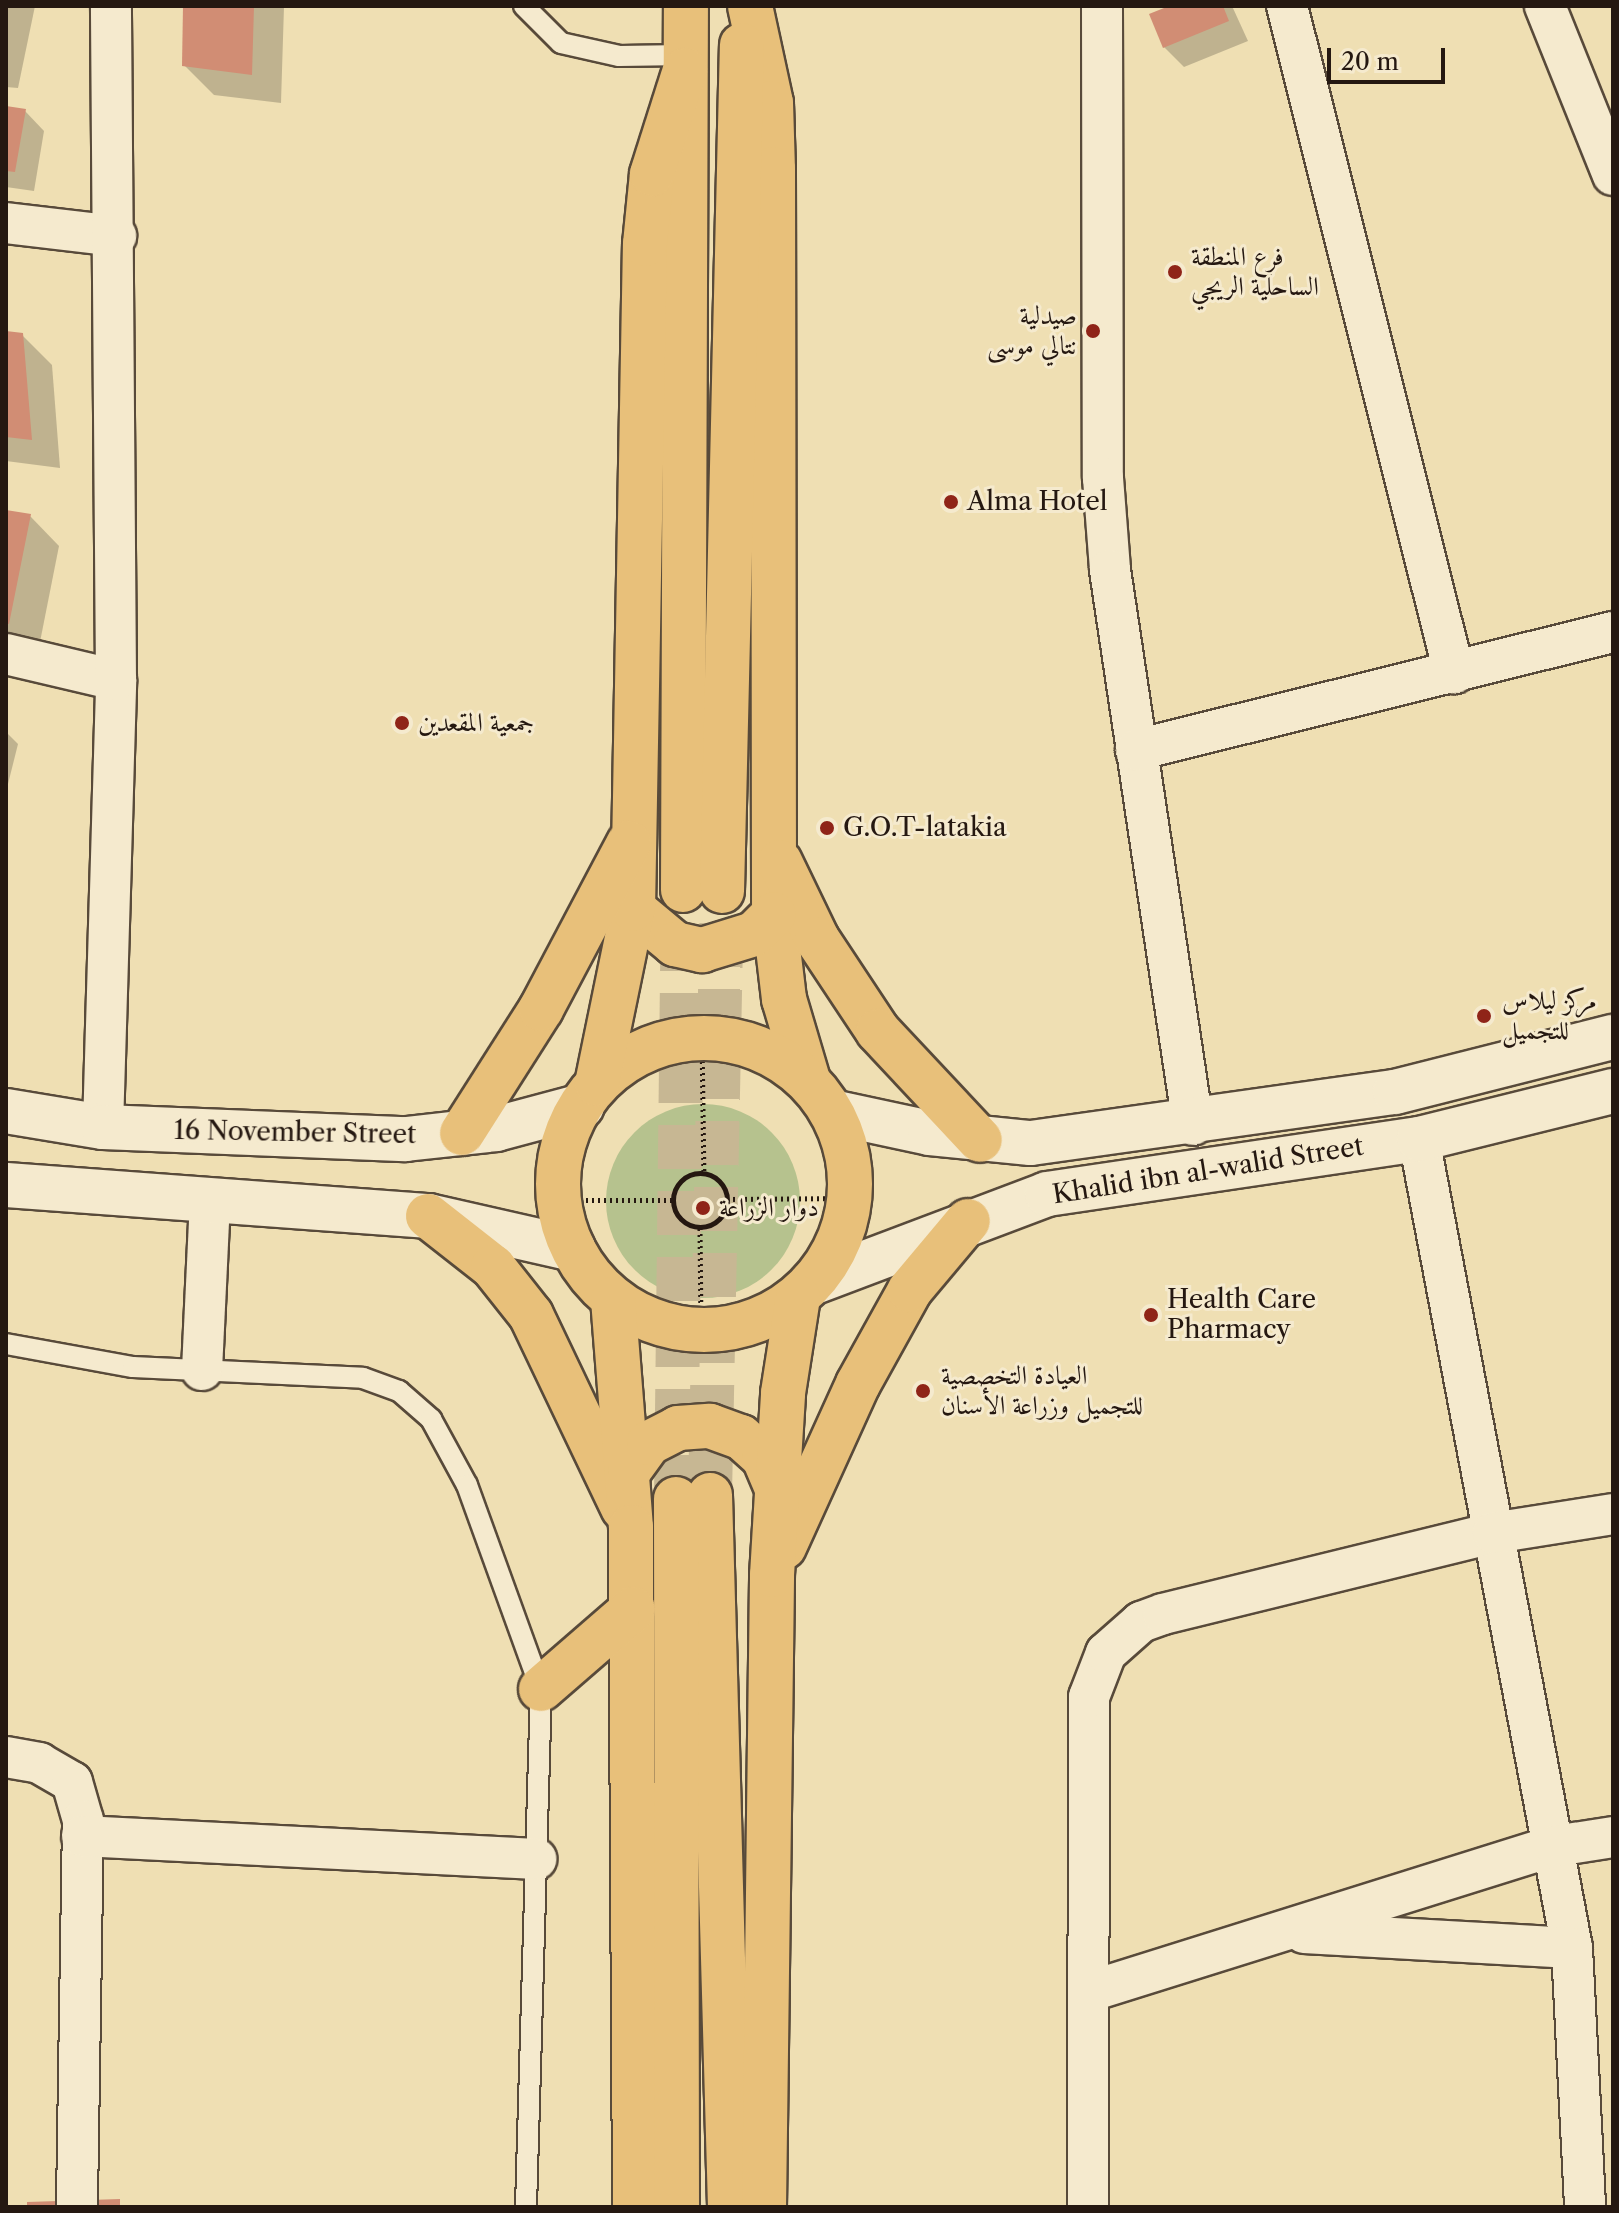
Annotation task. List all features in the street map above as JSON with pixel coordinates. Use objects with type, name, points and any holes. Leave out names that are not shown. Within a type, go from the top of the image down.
[{"type":"main road","points":[[686,6],[703,890],[743,6]]},
{"type":"main road","points":[[685,62],[652,174],[645,244],[633,909],[589,1095],[559,1167],[559,1200],[573,1249],[613,1299],[655,1322],[701,1331],[769,1316],[805,1290],[838,1244],[850,1198],[848,1159],[820,1096],[784,999],[774,914],[770,839],[773,169],[771,103],[750,6]]},
{"type":"main road","points":[[462,1133],[541,1009],[634,834]]},
{"type":"main road","points":[[770,839],[846,986],[910,1070],[980,1140]]},
{"type":"main road","points":[[633,909],[663,937],[702,950],[754,934],[774,914]]},
{"type":"main road","points":[[589,1095],[640,1054],[702,1037],[741,1042],[820,1096]]},
{"type":"main road","points":[[428,1216],[493,1267],[531,1315],[631,1527]]},
{"type":"main road","points":[[772,1575],[865,1370],[910,1290],[968,1221]]},
{"type":"main road","points":[[764,2207],[772,1575],[777,1488],[805,1290]]},
{"type":"main road","points":[[613,1299],[630,1469],[635,2207]]},
{"type":"main road","points":[[630,1469],[649,1443],[678,1428],[710,1426],[741,1437],[764,1458],[777,1488]]},
{"type":"main road","points":[[677,2207],[693,1497],[730,2207]]},
{"type":"main road","points":[[541,1689],[633,1609]]},
{"type":"street","points":[[103,1127],[116,680],[116,236],[111,6]]},
{"type":"street","points":[[1102,6],[1103,478],[1136,750],[1193,1125]]},
{"type":"street","points":[[1287,6],[1454,673]]},
{"type":"street","points":[[1545,6],[1613,175]]},
{"type":"street","points":[[6,223],[116,236]]},
{"type":"street","points":[[1136,750],[1613,632]]},
{"type":"street","points":[[6,654],[116,680]]},
{"type":"street","points":[[820,1096],[980,1140],[1031,1143],[1193,1125],[1395,1092],[1613,1037]]},
{"type":"street","name":"Khalid ibn al-walid Street","points":[[805,1290],[968,1221],[1047,1194],[1419,1139],[1613,1091]]},
{"type":"street","name":"16 November Street","points":[[6,1111],[103,1127],[406,1139],[462,1133],[589,1095]]},
{"type":"street","points":[[1419,1139],[1572,1948],[1585,2207]]},
{"type":"street","points":[[6,1185],[428,1216],[573,1249]]},
{"type":"street","points":[[202,1370],[210,1201]]},
{"type":"street","points":[[1088,2207],[1091,1991],[1089,1697],[1106,1653],[1141,1622],[1163,1614],[1493,1533],[1613,1514]]},
{"type":"street","points":[[6,1757],[39,1763],[72,1782],[82,1836],[77,2207]]},
{"type":"street","points":[[82,1836],[536,1859]]},
{"type":"street","points":[[1091,1991],[1555,1846],[1613,1837]]},
{"type":"street","points":[[1280,1932],[1572,1948]]},
{"type":"lane","points":[[524,6],[561,43],[619,56],[685,62]]},
{"type":"lane","points":[[6,1344],[133,1367],[363,1378],[399,1391],[431,1419],[467,1485],[541,1689],[526,2207]]},
{"type":"path","points":[[702,1037],[704,1173]]},
{"type":"path","points":[[700,1228],[722,1216],[727,1199],[720,1182],[704,1173]]},
{"type":"path","points":[[700,1228],[678,1216],[673,1200],[679,1183],[704,1173]]},
{"type":"path","points":[[727,1199],[850,1198]]},
{"type":"path","points":[[559,1200],[673,1200]]},
{"type":"path","points":[[700,1228],[701,1331]]},
{"type":"green space","name":"دوار الزراعة","points":[[703,1104],[740,1112],[771,1133],[792,1164],[800,1201],[792,1238],[771,1269],[740,1290],[703,1298],[666,1290],[635,1269],[614,1238],[606,1201],[614,1164],[635,1133],[666,1112]]},
{"type":"building","points":[[183,6],[254,6],[252,75],[182,66]]},
{"type":"building","points":[[1169,6],[1223,6],[1229,21],[1163,48],[1149,14]]},
{"type":"building","points":[[6,106],[26,109],[15,172],[6,171]]},
{"type":"building","points":[[6,331],[23,333],[32,440],[6,437]]},
{"type":"building","points":[[6,510],[31,514],[9,624],[6,623]]},
{"type":"building","points":[[120,2199],[120,2207],[27,2207],[27,2202]]},
{"type":"tunnel","points":[[676,1499],[683,890]]},
{"type":"tunnel","points":[[710,1495],[722,891]]},
{"type":"place","name":"فرع المنطقة الساحلية الريجي","points":[[1175,272]]},
{"type":"place","name":"صيدلية نتالي موسى","points":[[1093,331]]},
{"type":"place","name":"Alma Hotel","points":[[951,502]]},
{"type":"place","name":"جمعية المقعدين","points":[[402,723]]},
{"type":"place","name":"G.O.T-latakia","points":[[827,828]]},
{"type":"place","name":"مركز ليلاس للتجميل","points":[[1484,1016]]},
{"type":"place","name":"دوار الزراعة","points":[[703,1208]]},
{"type":"place","name":"Health Care Pharmacy","points":[[1151,1315]]},
{"type":"place","name":"العيادة التخصصية للتجميل وزراعة الأسنان","points":[[923,1391]]}]
